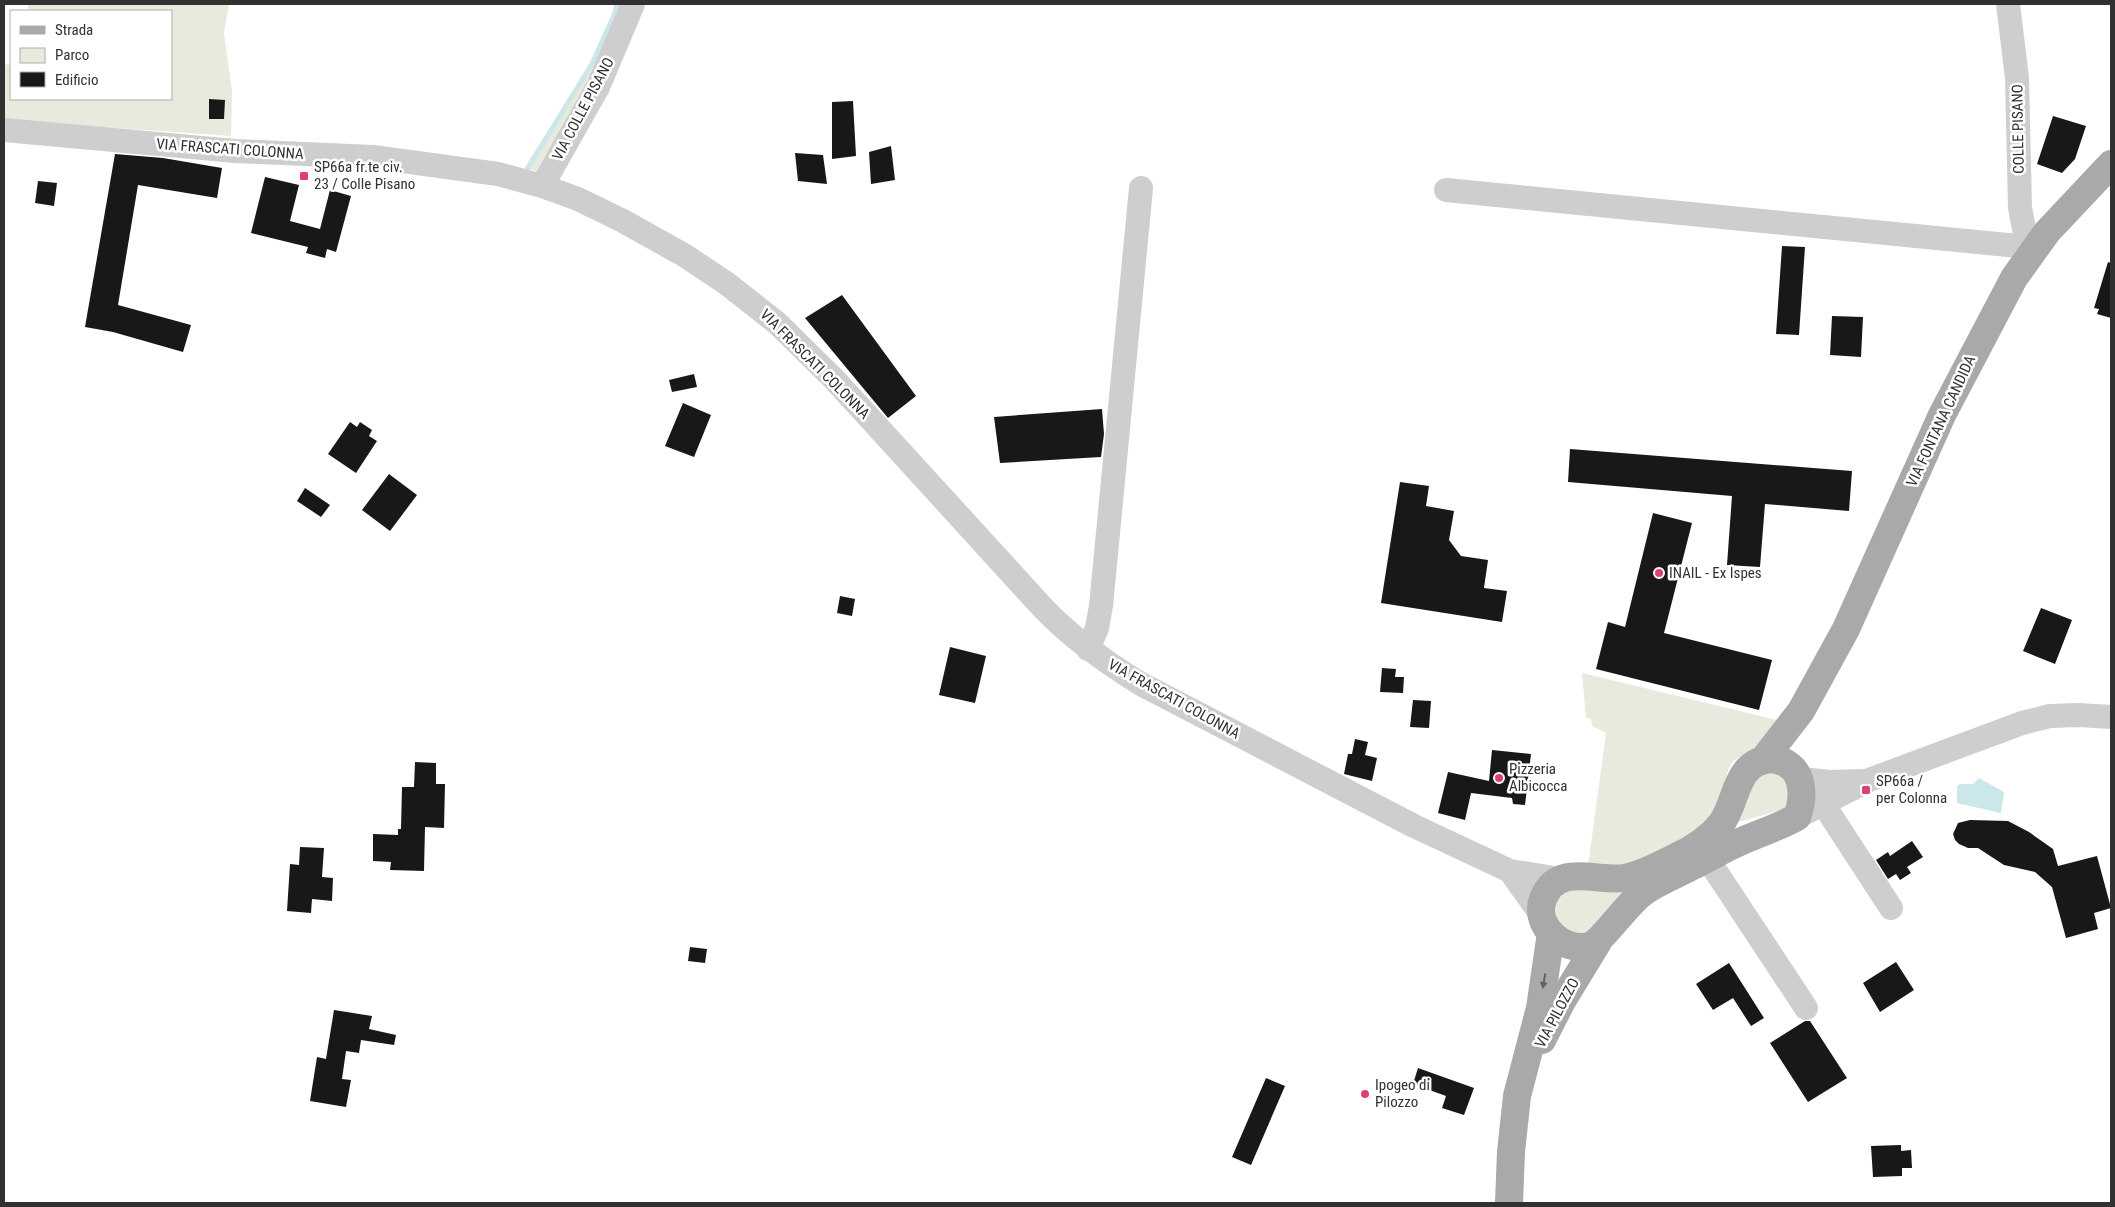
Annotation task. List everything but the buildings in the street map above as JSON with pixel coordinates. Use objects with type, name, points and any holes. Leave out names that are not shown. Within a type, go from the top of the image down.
[{"type":"main road","name":"VIA FONTANA CANDIDA","points":[[1763,760],[1795,721],[1807,702],[1861,597],[1958,383],[2029,251],[2111,164]]},
{"type":"main road","name":"VIA FONTANA CANDIDA","points":[[1798,775],[1807,702]]},
{"type":"main road","points":[[1598,942],[1619,915],[1640,895],[1707,858],[1797,817],[1802,796],[1798,775],[1780,761],[1763,760]]},
{"type":"main road","name":"VIA FRASCATI COLONNA","points":[[1560,879],[1575,875],[1608,879],[1632,876],[1693,848],[1720,825],[1730,809],[1741,777],[1749,768],[1763,760]]},
{"type":"main road","points":[[1547,924],[1541,906],[1545,895],[1560,879]]},
{"type":"main road","name":"VIA FRASCATI COLONNA","points":[[1547,924],[1563,943],[1574,947],[1587,947],[1598,942]]},
{"type":"main road","name":"VIA PILOZZO","points":[[1509,1203],[1511,1152],[1519,1086],[1540,1008],[1547,924]]},
{"type":"main road","name":"VIA PILOZZO","points":[[1519,1086],[1562,1001],[1598,942]]},
{"type":"street","name":"VIA COLLE PISANO","points":[[542,186],[598,87],[633,4]]},
{"type":"street","name":"COLLE PISANO","points":[[2008,4],[2017,78],[2020,208],[2029,251]]},
{"type":"street","name":"VIA FRASCATI COLONNA","points":[[4,130],[235,151],[373,157],[498,174],[542,186],[578,199],[623,221],[684,255],[726,283],[778,323],[834,379],[1043,608],[1088,649],[1141,684],[1414,826],[1510,871],[1560,879]]},
{"type":"street","points":[[1088,649],[1096,628],[1101,606],[1141,188]]},
{"type":"street","points":[[1446,190],[2029,251]]},
{"type":"street","points":[[1797,817],[1822,802],[1869,780],[2022,723],[2050,716],[2079,715],[2111,718]]},
{"type":"street","points":[[1798,775],[1830,782],[1869,780]]},
{"type":"street","points":[[1822,802],[1891,908]]},
{"type":"street","points":[[1707,858],[1806,1008]]},
{"type":"street","name":"VIA FRASCATI COLONNA","points":[[1510,871],[1547,924]]},
{"type":"green space","points":[[28,4],[229,4],[224,33],[232,91],[231,136],[4,120],[4,64],[10,65],[10,100],[172,100],[172,10],[28,10]]},
{"type":"green space","points":[[617,4],[624,4],[599,67],[536,171],[527,169],[592,64],[615,13]]},
{"type":"green space","points":[[1582,673],[1785,722],[1749,754],[1738,757],[1732,763],[1726,779],[1723,804],[1720,810],[1700,828],[1670,848],[1639,864],[1614,871],[1604,870],[1588,866],[1606,733],[1592,726],[1591,719],[1586,718]]},
{"type":"green space","points":[[1765,767],[1793,781],[1785,809],[1731,824],[1748,784]]},
{"type":"green space","points":[[1572,885],[1629,887],[1593,933],[1563,934],[1549,908],[1558,895]]},
{"type":"water","points":[[1979,778],[2004,792],[2001,813],[1957,803],[1957,786],[1960,784],[1973,784]]},
{"type":"waterway","points":[[527,169],[592,64],[615,13],[617,4]]},
{"type":"place","name":"SP66a fr.te civ. 23 / Colle Pisano","points":[[304,176]]},
{"type":"place","name":"INAIL - Ex Ispes","points":[[1659,573]]},
{"type":"place","name":"Pizzeria Albicocca","points":[[1499,778]]},
{"type":"place","name":"SP66a / per Colonna","points":[[1866,790]]},
{"type":"place","name":"Ipogeo di Pilozzo","points":[[1365,1094]]}]
